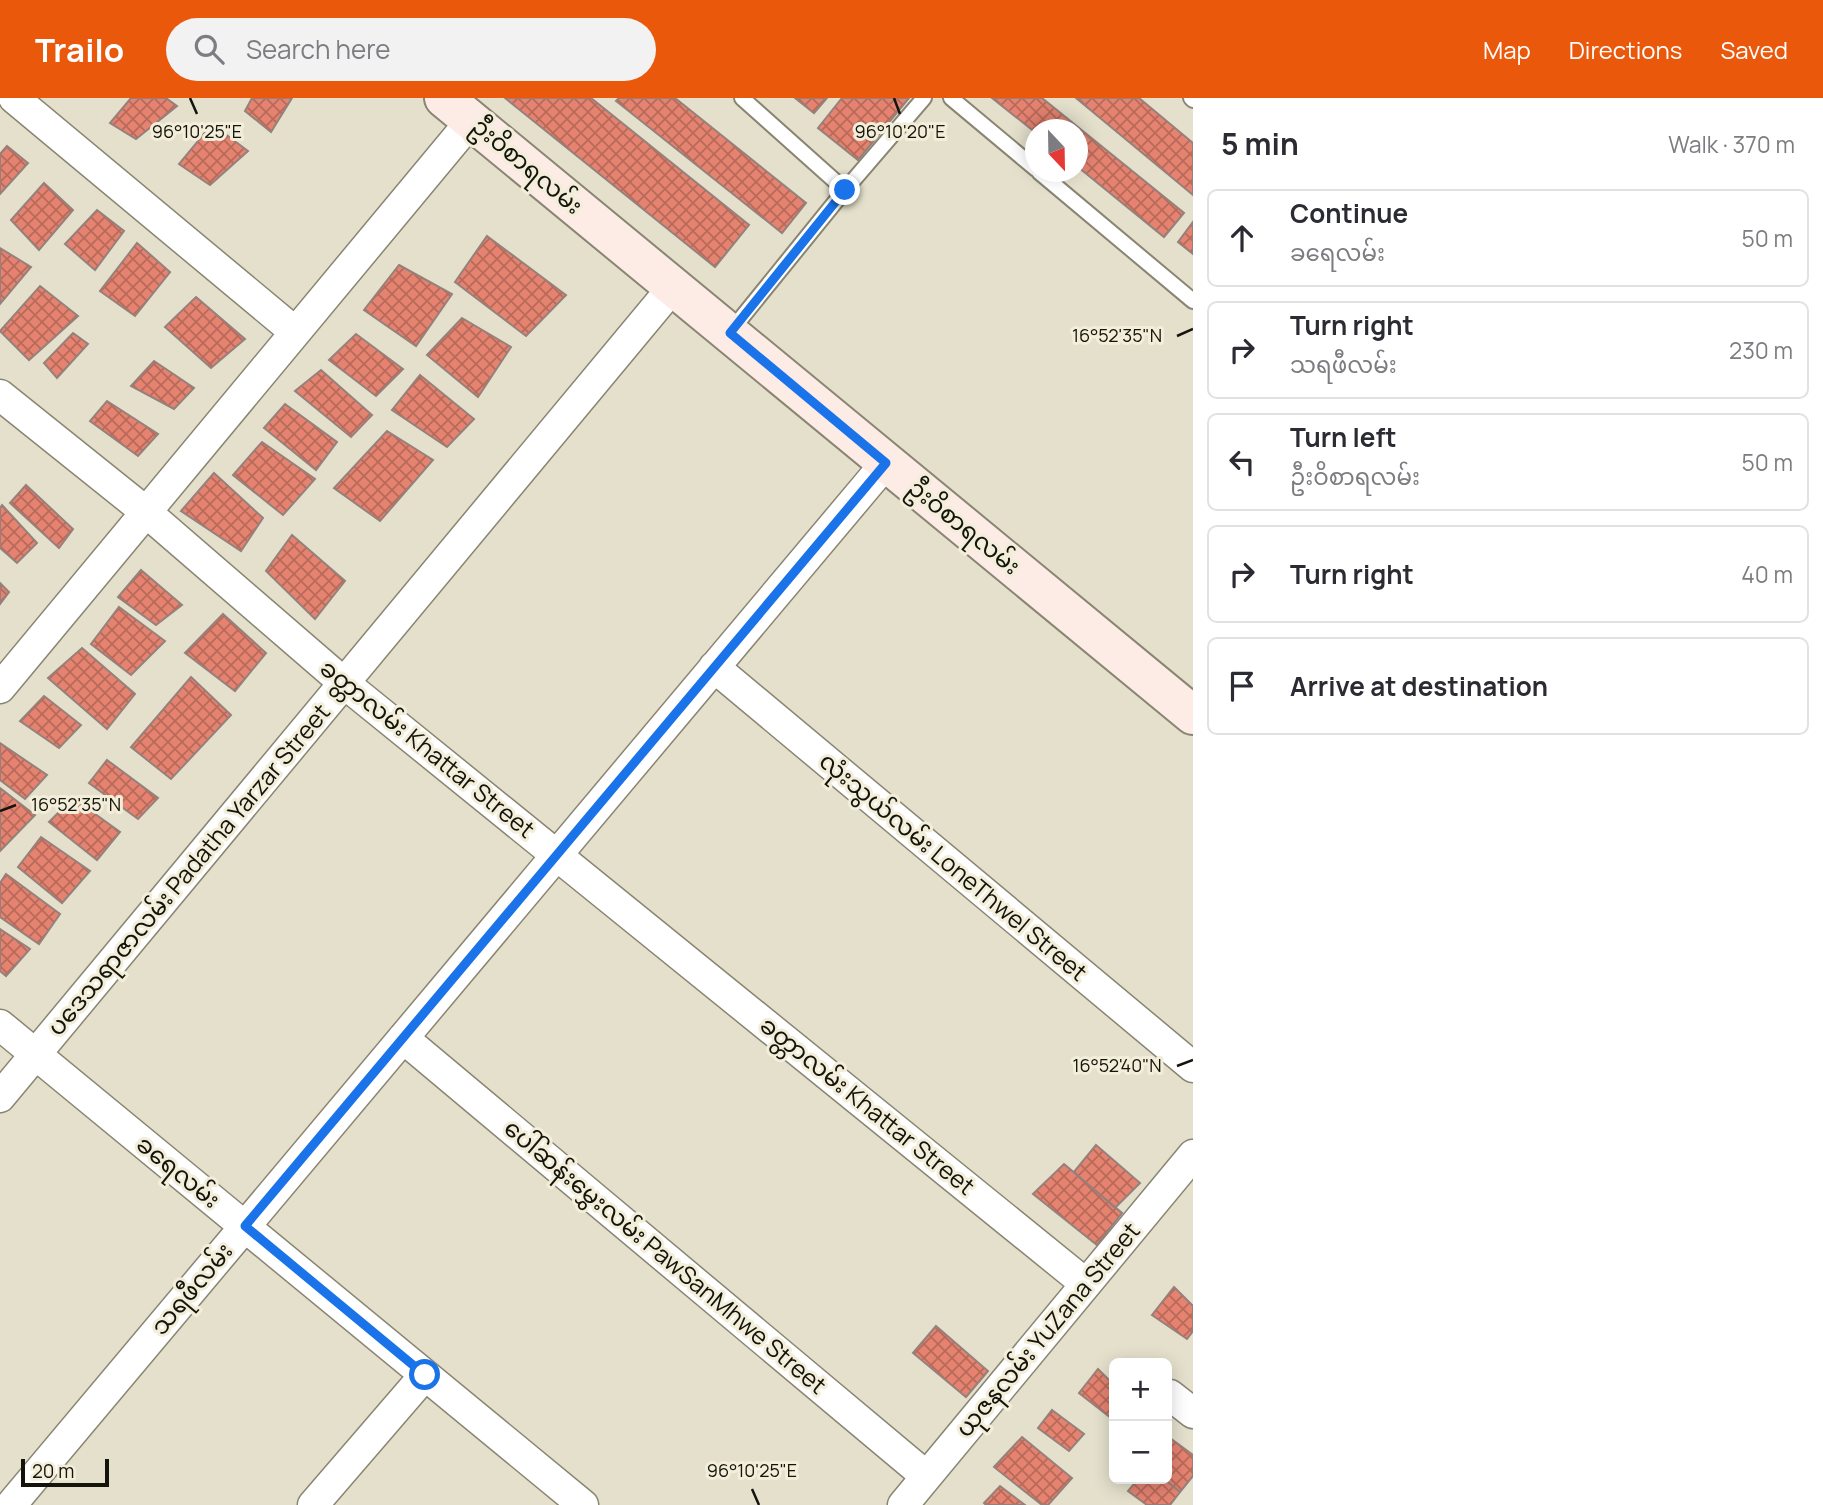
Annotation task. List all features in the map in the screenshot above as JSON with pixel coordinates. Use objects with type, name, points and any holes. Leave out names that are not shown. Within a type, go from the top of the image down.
[{"type":"main road","name":"ဦးဝိစာရလမ်း","points":[[458,109],[1193,715]]},
{"type":"street","points":[[14,98],[295,332]]},
{"type":"street","points":[[0,688],[295,332],[458,109]]},
{"type":"street","name":"ပဒေသရာဇာလမ်း Padatha Yarzar Street","points":[[0,1097],[673,287]]},
{"type":"street","name":"ခတ္တာလမ်း Khattar Street","points":[[0,395],[146,512],[344,683],[1086,1284]]},
{"type":"street","name":"သရဖီလမ်း","points":[[11,1505],[886,463]]},
{"type":"street","name":"လုံးသွယ်လမ်း LoneThwel Street","points":[[714,667],[1193,1067]]},
{"type":"street","name":"ခရေလမ်း","points":[[0,1025],[583,1505]]},
{"type":"street","name":"ပေါ်ဆန်းမွှေးလမ်း PawSanMhwe Street","points":[[403,1038],[926,1476]]},
{"type":"street","name":"ယုဇနလမ်း YuZana Street","points":[[902,1505],[1193,1155]]},
{"type":"street","points":[[313,1505],[425,1375]]},
{"type":"lane","points":[[730,333],[845,190],[925,98]]},
{"type":"lane","points":[[951,98],[1025,160]]},
{"type":"lane","points":[[747,100],[845,190]]},
{"type":"lane","points":[[1051,182],[1193,301]]},
{"type":"building","points":[[131,98],[166,98],[177,106],[136,139],[110,123]]},
{"type":"building","points":[[252,98],[292,98],[271,132],[245,111]]},
{"type":"building","points":[[505,98],[591,98],[749,225],[715,267]]},
{"type":"building","points":[[619,98],[675,98],[806,203],[782,233],[616,101]]},
{"type":"building","points":[[795,98],[827,98],[814,113]]},
{"type":"building","points":[[842,98],[909,98],[858,160],[818,128]]},
{"type":"building","points":[[992,98],[1042,98],[1068,119],[1025,119],[1025,124]]},
{"type":"building","points":[[1076,98],[1139,98],[1193,143],[1193,195]]},
{"type":"building","points":[[212,124],[248,151],[210,185],[179,164]]},
{"type":"building","points":[[1088,135],[1184,213],[1164,237],[1088,175]]},
{"type":"building","points":[[7,146],[28,163],[0,194],[0,154]]},
{"type":"building","points":[[44,183],[73,210],[39,250],[11,220]]},
{"type":"building","points":[[97,210],[124,231],[95,270],[65,244]]},
{"type":"building","points":[[1193,222],[1193,254],[1178,242]]},
{"type":"building","points":[[487,236],[566,295],[526,336],[455,282]]},
{"type":"building","points":[[137,243],[170,272],[135,316],[100,291]]},
{"type":"building","points":[[0,248],[31,267],[0,304]]},
{"type":"building","points":[[399,265],[452,294],[416,346],[364,310]]},
{"type":"building","points":[[40,286],[78,316],[29,360],[0,331]]},
{"type":"building","points":[[196,297],[245,339],[211,368],[165,327]]},
{"type":"building","points":[[462,318],[511,347],[478,397],[427,355]]},
{"type":"building","points":[[73,333],[88,344],[57,378],[44,363]]},
{"type":"building","points":[[356,334],[403,369],[376,396],[329,360]]},
{"type":"building","points":[[154,361],[194,388],[174,409],[131,386]]},
{"type":"building","points":[[321,370],[372,415],[351,437],[295,391]]},
{"type":"building","points":[[420,375],[474,419],[447,447],[392,410]]},
{"type":"building","points":[[107,401],[158,434],[138,456],[90,421]]},
{"type":"building","points":[[285,404],[337,442],[316,470],[264,428]]},
{"type":"building","points":[[387,431],[433,460],[380,521],[334,488]]},
{"type":"building","points":[[262,442],[315,479],[283,515],[233,475]]},
{"type":"building","points":[[214,473],[263,518],[241,551],[181,511]]},
{"type":"building","points":[[26,485],[73,529],[59,548],[10,503]]},
{"type":"building","points":[[2,505],[37,543],[17,563],[0,548]]},
{"type":"building","points":[[292,535],[345,581],[315,619],[266,571]]},
{"type":"building","points":[[141,570],[182,605],[156,625],[118,597]]},
{"type":"building","points":[[0,583],[9,592],[0,604]]},
{"type":"building","points":[[119,607],[165,641],[131,675],[91,644]]},
{"type":"building","points":[[223,614],[266,653],[235,691],[185,653]]},
{"type":"building","points":[[82,648],[135,694],[107,729],[48,678]]},
{"type":"building","points":[[191,677],[231,715],[171,779],[131,747]]},
{"type":"building","points":[[44,696],[81,725],[59,748],[20,721]]},
{"type":"building","points":[[0,743],[47,775],[25,799],[0,780]]},
{"type":"building","points":[[107,760],[158,798],[138,819],[89,783]]},
{"type":"building","points":[[0,788],[35,815],[0,851]]},
{"type":"building","points":[[73,798],[120,832],[97,860],[49,822]]},
{"type":"building","points":[[41,837],[90,871],[62,903],[18,867]]},
{"type":"building","points":[[6,874],[60,914],[39,944],[0,917],[0,883]]},
{"type":"building","points":[[0,929],[30,949],[6,976],[0,971]]},
{"type":"building","points":[[1096,1145],[1140,1183],[1115,1208],[1074,1172]]},
{"type":"building","points":[[1064,1164],[1122,1213],[1097,1245],[1033,1194]]},
{"type":"building","points":[[1174,1287],[1193,1306],[1193,1331],[1187,1339],[1152,1315]]},
{"type":"building","points":[[936,1326],[988,1371],[966,1397],[913,1353]]},
{"type":"building","points":[[1098,1369],[1109,1380],[1109,1416],[1079,1393]]},
{"type":"building","points":[[1052,1410],[1084,1434],[1069,1451],[1038,1428]]},
{"type":"building","points":[[1022,1437],[1072,1478],[1048,1505],[1042,1505],[994,1467]]},
{"type":"building","points":[[1172,1439],[1193,1455],[1193,1476],[1180,1492],[1170,1484]]},
{"type":"building","points":[[1134,1484],[1170,1484],[1180,1492],[1170,1505],[1147,1505],[1128,1491]]},
{"type":"building","points":[[1000,1486],[1025,1505],[986,1505],[984,1503]]},
{"type":"route","points":[[425,1375],[245,1226],[886,463],[730,333],[845,190]]}]
